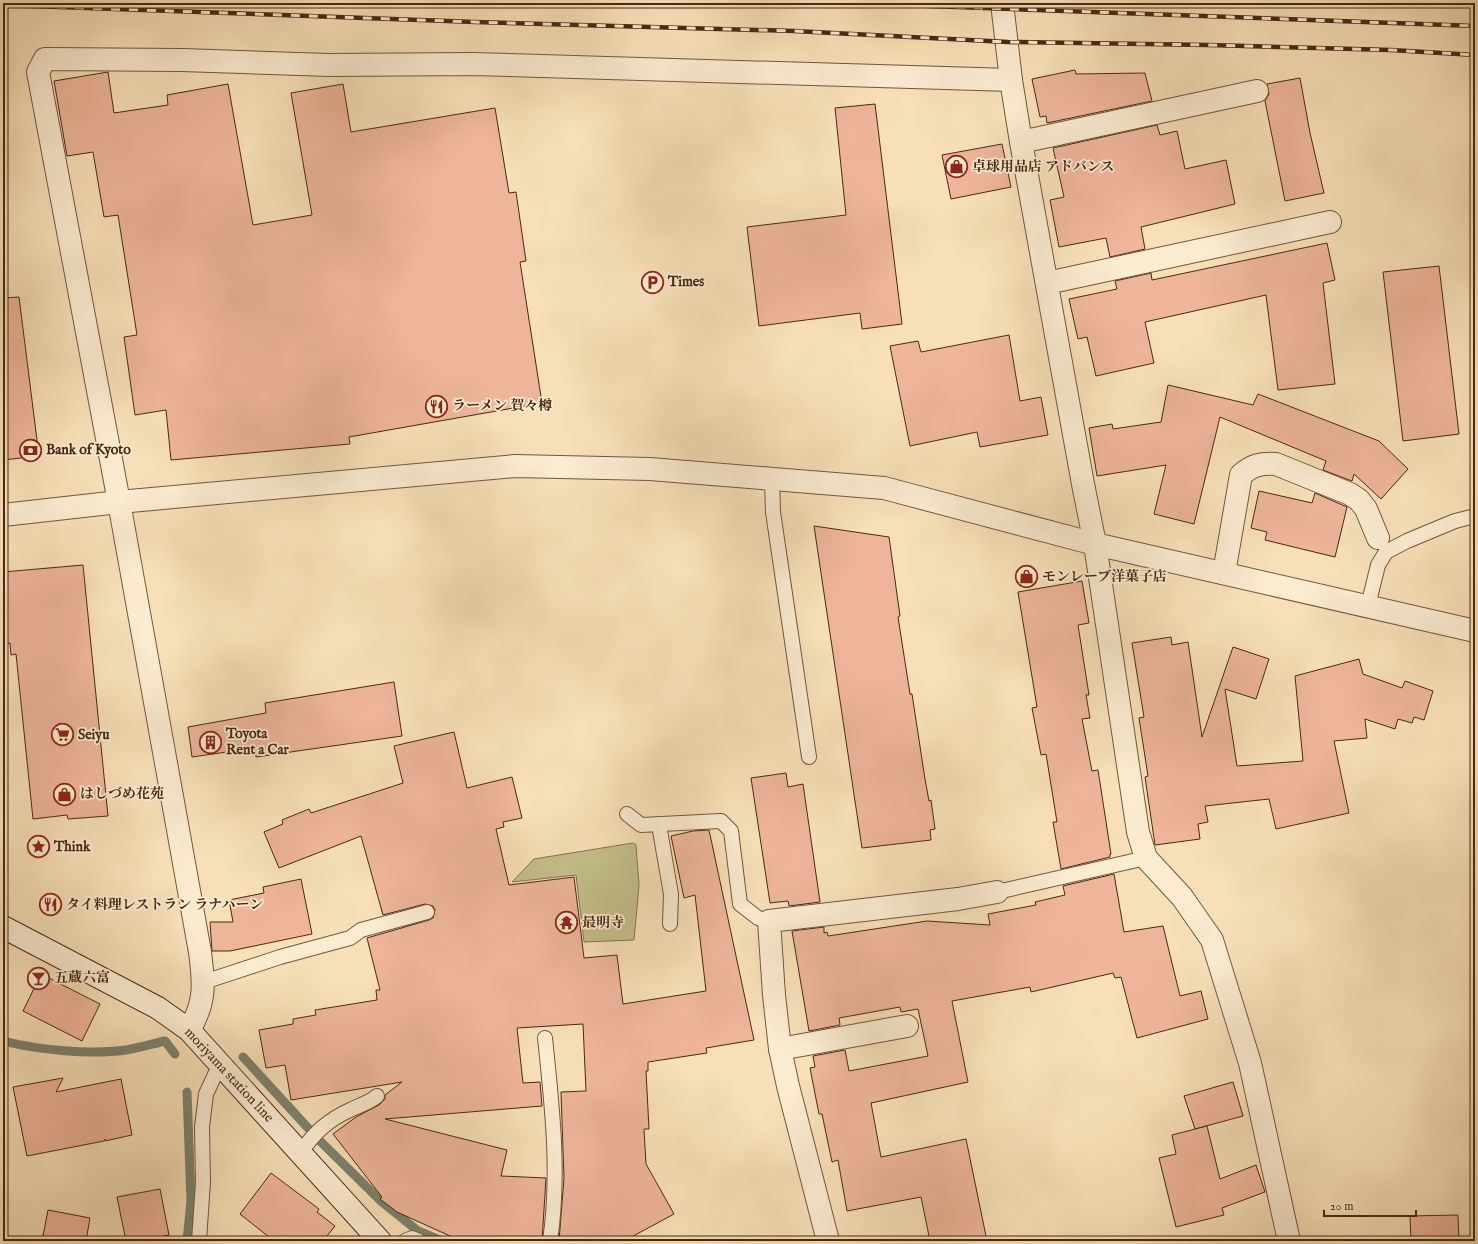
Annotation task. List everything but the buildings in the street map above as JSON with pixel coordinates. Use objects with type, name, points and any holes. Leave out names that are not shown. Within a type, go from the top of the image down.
[{"type":"street","points":[[1002,3],[1011,80],[1021,142],[1095,544],[1138,832],[1146,858],[1182,897],[1212,940],[1250,1063],[1289,1241]]},
{"type":"street","points":[[189,1030],[197,1017],[203,997],[204,982],[196,929],[119,502],[38,72],[45,59],[182,60],[330,65],[473,64],[1011,80]]},
{"type":"street","points":[[1021,142],[1257,91]]},
{"type":"street","points":[[1047,283],[1330,222]]},
{"type":"street","points":[[1224,573],[1241,475],[1250,467],[1265,463],[1276,464],[1350,494],[1366,509],[1378,538]]},
{"type":"street","points":[[3,515],[119,502],[515,466],[650,468],[884,488],[1095,544],[1475,631]]},
{"type":"street","points":[[828,1241],[788,1086],[780,1049],[774,994],[769,921],[950,900],[997,892]]},
{"type":"street","name":"moriyama station line","points":[[3,927],[158,1008],[189,1030],[220,1064],[310,1140],[380,1241]]},
{"type":"street","points":[[780,1049],[907,1026]]},
{"type":"lane","points":[[772,479],[773,512],[809,757]]},
{"type":"lane","points":[[1368,606],[1378,565],[1386,552],[1407,541],[1455,521],[1475,516]]},
{"type":"lane","points":[[627,814],[641,825],[721,821],[731,831],[740,904],[758,918],[769,921]]},
{"type":"lane","points":[[659,825],[671,894],[670,924]]},
{"type":"lane","points":[[997,892],[1146,858]]},
{"type":"lane","points":[[204,982],[280,956],[350,938],[361,930],[427,912]]},
{"type":"lane","points":[[545,1038],[550,1090],[554,1170],[554,1211],[550,1241]]},
{"type":"lane","points":[[199,1241],[203,1182],[202,1127],[206,1094],[220,1064]]},
{"type":"lane","points":[[310,1140],[332,1119],[369,1102],[378,1096]]},
{"type":"lane","points":[[405,1241],[412,1238],[420,1241]]},
{"type":"shaded area","points":[[633,843],[636,845],[639,885],[634,940],[584,942],[576,875],[512,882],[534,859]]},
{"type":"waterway","points":[[3,1041],[32,1047],[81,1052],[126,1050],[165,1041],[175,1054]]},
{"type":"waterway","points":[[243,1057],[319,1140],[382,1202],[418,1231],[442,1241]]},
{"type":"waterway","points":[[187,1092],[191,1201],[187,1241]]},
{"type":"railway","points":[[848,3],[1475,26]]},
{"type":"railway","points":[[3,5],[475,22],[794,31],[1008,42],[1391,50],[1475,55]]},
{"type":"place","name":"卓球用品店 アドバンス","points":[[956,167]]},
{"type":"place","name":"Times","points":[[653,282]]},
{"type":"place","name":"ラーメン 賀々樽","points":[[437,406]]},
{"type":"place","name":"Bank of Kyoto","points":[[31,450]]},
{"type":"place","name":"モンレーブ洋菓子店","points":[[1026,577]]},
{"type":"place","name":"Seiyu","points":[[62,735]]},
{"type":"place","name":"Toyota Rent a Car","points":[[210,742]]},
{"type":"place","name":"はしづめ花苑","points":[[64,794]]},
{"type":"place","name":"Think","points":[[39,847]]},
{"type":"place","name":"タイ料理レストラン ラナハーン","points":[[50,905]]},
{"type":"place","name":"最明寺","points":[[566,923]]},
{"type":"place","name":"五蔵六富","points":[[38,978]]}]
